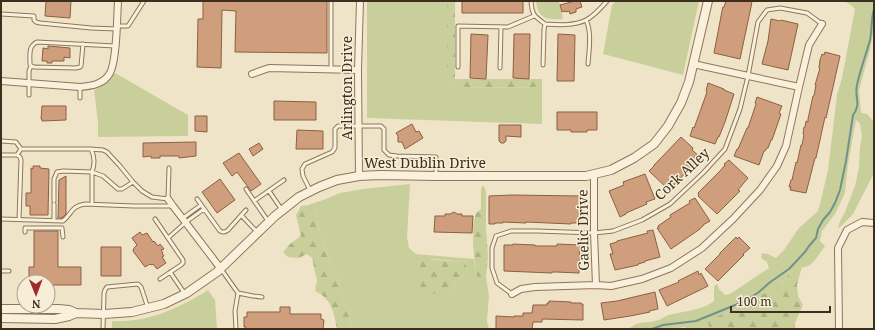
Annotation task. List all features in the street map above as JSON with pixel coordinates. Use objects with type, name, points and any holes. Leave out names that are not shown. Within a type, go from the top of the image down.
[{"type":"street","points":[[1,82],[80,87],[98,84],[110,74],[113,67],[118,1]]},
{"type":"street","name":"Arlington Drive","points":[[358,176],[358,70],[360,1]]},
{"type":"street","name":"West Dublin Drive","points":[[1,309],[59,309],[69,310],[76,313],[104,314],[132,312],[164,304],[185,294],[221,269],[282,210],[299,197],[337,180],[358,176],[586,176],[611,170],[634,158],[654,144],[668,126],[681,103],[689,82],[708,1]]},
{"type":"street","points":[[512,294],[521,289],[536,287],[611,286],[634,281],[670,268],[702,248],[733,219],[760,190],[777,166],[786,146],[809,45],[822,24]]},
{"type":"street","points":[[693,64],[799,87]]},
{"type":"street","points":[[252,74],[269,68],[358,70]]},
{"type":"street","name":"Gaelic Drive","points":[[594,174],[596,285]]},
{"type":"street","points":[[168,198],[221,269]]},
{"type":"street","points":[[838,329],[838,248],[848,230],[862,222],[874,223]]},
{"type":"street","name":"West Dublin Drive","points":[[1,318],[56,318],[69,316],[76,313]]},
{"type":"lane","points":[[1,14],[34,16],[34,20],[40,23],[91,28],[128,26],[144,1]]},
{"type":"lane","points":[[331,1],[331,69]]},
{"type":"lane","points":[[531,1],[531,8],[534,16],[545,24],[558,25],[586,20],[607,1]]},
{"type":"lane","name":"Cork Alley","points":[[512,294],[496,283],[492,268],[492,248],[496,236],[511,231],[594,233],[613,231],[642,220],[670,204],[703,173],[725,149],[740,109],[758,22],[767,10],[780,8],[807,13],[822,24]]},
{"type":"lane","points":[[458,67],[458,26],[508,27],[534,16]]},
{"type":"lane","points":[[586,20],[589,30],[588,64]]},
{"type":"lane","points":[[543,65],[545,24]]},
{"type":"lane","points":[[500,68],[501,27]]},
{"type":"lane","points":[[28,96],[31,48],[33,44],[37,42],[115,46]]},
{"type":"lane","points":[[31,66],[48,68],[80,67],[83,44]]},
{"type":"lane","points":[[80,87],[80,98]]},
{"type":"lane","points":[[310,191],[303,176],[302,169],[305,164],[332,152],[335,148],[335,129],[338,126],[381,126],[384,129],[384,150],[389,155],[436,157],[436,176]]},
{"type":"lane","points":[[1,141],[16,142],[21,149]]},
{"type":"lane","points":[[21,149],[91,149],[107,152],[133,182],[142,191],[152,197],[168,198],[169,168]]},
{"type":"lane","points":[[17,155],[21,149]]},
{"type":"lane","points":[[91,149],[95,159],[92,172],[92,204]]},
{"type":"lane","points":[[1,155],[17,155],[21,160],[19,220]]},
{"type":"lane","points":[[54,221],[54,179],[57,172],[92,172],[103,176],[118,189],[122,189],[133,182]]},
{"type":"lane","points":[[254,201],[284,180]]},
{"type":"lane","points":[[246,190],[269,222]]},
{"type":"lane","points":[[270,191],[282,210]]},
{"type":"lane","points":[[197,200],[220,231],[223,232],[226,232],[246,210]]},
{"type":"lane","points":[[1,219],[63,222],[79,205],[92,204],[173,206]]},
{"type":"lane","points":[[168,238],[184,220],[201,205]]},
{"type":"lane","points":[[184,220],[204,209]]},
{"type":"lane","points":[[241,215],[258,233]]},
{"type":"lane","points":[[155,219],[183,260],[181,265],[160,279]]},
{"type":"lane","points":[[25,232],[25,228],[62,228],[63,237]]},
{"type":"lane","points":[[221,269],[238,293],[262,296]]},
{"type":"lane","points":[[1,271],[9,271]]},
{"type":"lane","points":[[170,272],[185,294]]},
{"type":"lane","points":[[103,329],[104,293],[107,288],[138,284],[141,287],[149,308]]},
{"type":"lane","points":[[236,329],[235,311],[238,293]]},
{"type":"green space","points":[[367,1],[447,1],[447,81],[455,87],[542,88],[542,124],[367,118]]},
{"type":"green space","points":[[447,1],[455,1],[455,79],[542,79],[542,88],[455,87],[447,81]]},
{"type":"green space","points":[[536,1],[559,1],[563,19],[552,19],[541,15]]},
{"type":"green space","points":[[616,1],[699,1],[683,75],[603,54],[612,5]]},
{"type":"green space","points":[[844,1],[874,1],[874,28],[870,50],[859,90],[861,113],[867,114],[874,122],[874,173],[853,214],[838,229],[855,186],[859,167],[862,136],[860,124],[856,120],[848,164],[845,193],[835,214],[822,231],[820,241],[825,246],[810,265],[795,268],[778,286],[734,310],[708,320],[710,329],[687,329],[685,327],[674,329],[629,329],[638,323],[655,321],[672,314],[704,307],[714,301],[714,286],[717,284],[719,289],[725,295],[730,294],[769,268],[767,262],[761,258],[762,253],[776,258],[784,250],[799,228],[818,211],[828,170],[837,95],[842,78],[855,9]]},
{"type":"green space","points":[[115,73],[188,115],[188,136],[98,137],[98,122],[94,90],[106,83]]},
{"type":"green space","points":[[410,184],[407,237],[409,248],[416,254],[474,259],[477,277],[486,277],[489,296],[487,321],[489,329],[353,329],[339,284],[322,238],[315,209],[308,205],[340,193]],"holes":[[[431,259],[465,262],[468,271],[447,294]]]},
{"type":"green space","points":[[483,185],[486,191],[488,257],[486,277],[477,277],[473,245],[473,228],[476,213],[481,209],[481,189]]},
{"type":"green space","points":[[308,205],[315,209],[322,238],[339,284],[353,329],[337,329],[329,302],[321,294],[315,291],[317,280],[312,258],[307,254],[299,258],[288,257],[283,252],[290,244],[301,236],[296,215],[301,206]]},
{"type":"green space","points":[[422,259],[465,262],[468,271],[447,294],[431,293],[423,289],[416,275],[418,262]]},
{"type":"green space","points":[[802,267],[797,285],[798,296],[803,305],[795,323],[795,329],[710,329],[707,320],[734,310],[778,286],[795,268]]},
{"type":"green space","points":[[208,290],[215,300],[217,329],[112,329],[112,321],[138,320],[151,317],[186,303]]},
{"type":"building","points":[[46,1],[71,1],[70,18],[45,16]]},
{"type":"building","points":[[203,1],[327,1],[327,53],[235,52],[236,11],[222,10],[221,68],[197,67],[198,19],[203,19]]},
{"type":"building","points":[[462,1],[523,1],[523,13],[462,13]]},
{"type":"building","points":[[580,1],[582,7],[576,9],[576,12],[570,14],[569,11],[562,12],[560,5]]},
{"type":"building","points":[[726,1],[752,1],[740,59],[714,53],[722,11]]},
{"type":"building","points":[[771,19],[798,24],[788,70],[762,64],[768,41]]},
{"type":"building","points":[[471,34],[488,35],[486,79],[470,78]]},
{"type":"building","points":[[514,34],[530,34],[529,79],[513,78]]},
{"type":"building","points":[[558,34],[575,35],[574,81],[557,81]]},
{"type":"building","points":[[48,46],[70,48],[70,58],[64,57],[64,61],[52,61],[52,63],[42,61],[43,48],[48,49]]},
{"type":"building","points":[[825,52],[840,56],[816,158],[806,193],[790,190],[791,187],[789,187],[802,145],[804,127],[806,121],[808,122],[814,96],[815,85],[820,68],[820,60],[822,54],[824,55]]},
{"type":"building","points":[[708,83],[734,94],[725,122],[715,144],[690,136],[707,92]]},
{"type":"building","points":[[757,97],[782,106],[779,113],[781,114],[772,140],[768,148],[764,151],[759,165],[734,156],[748,128]]},
{"type":"building","points":[[274,101],[316,102],[316,120],[274,120]]},
{"type":"building","points":[[42,106],[66,106],[66,120],[42,121]]},
{"type":"building","points":[[557,112],[597,112],[597,130],[587,130],[587,132],[571,132],[571,130],[557,130]]},
{"type":"building","points":[[195,116],[207,116],[207,132],[195,131]]},
{"type":"building","points":[[412,124],[416,132],[419,131],[423,138],[405,149],[402,142],[398,142],[398,136],[396,133]]},
{"type":"building","points":[[499,125],[521,125],[521,137],[506,136],[506,141],[501,143],[499,141]]},
{"type":"building","points":[[297,130],[323,131],[323,149],[296,149]]},
{"type":"building","points":[[681,137],[699,156],[694,162],[695,163],[669,190],[649,171]]},
{"type":"building","points":[[196,142],[196,156],[179,158],[179,156],[160,156],[160,158],[151,158],[151,156],[143,157],[143,143]]},
{"type":"building","points":[[259,143],[263,149],[253,156],[249,149]]},
{"type":"building","points":[[239,153],[261,184],[251,191],[237,172],[232,176],[223,163]]},
{"type":"building","points":[[729,160],[748,178],[738,190],[740,191],[717,214],[698,196],[698,193]]},
{"type":"building","points":[[33,166],[40,166],[40,168],[49,169],[48,215],[30,215],[30,206],[26,206],[26,193],[31,193],[31,168],[33,169]]},
{"type":"building","points":[[645,174],[655,199],[646,202],[647,204],[620,217],[609,191],[624,185],[623,182]]},
{"type":"building","points":[[66,176],[66,214],[62,218],[58,218],[59,180]]},
{"type":"building","points":[[220,179],[235,200],[217,213],[202,192]]},
{"type":"building","points":[[489,196],[580,196],[580,223],[503,222],[489,224]]},
{"type":"building","points":[[695,198],[710,221],[671,249],[657,228],[659,228],[658,226],[671,217],[670,215],[690,203],[689,201]]},
{"type":"building","points":[[454,212],[457,214],[462,214],[462,216],[473,216],[472,233],[434,232],[435,216],[445,216],[445,214]]},
{"type":"building","points":[[653,230],[660,257],[645,261],[638,265],[615,270],[610,254],[613,254],[610,244],[648,233],[647,231]]},
{"type":"building","points":[[34,231],[58,231],[58,267],[81,267],[81,285],[56,285],[56,274],[29,274],[29,267],[34,267]]},
{"type":"building","points":[[140,232],[142,235],[147,233],[153,242],[154,241],[158,246],[160,244],[164,249],[161,250],[164,256],[162,257],[166,263],[157,269],[153,264],[145,267],[133,251],[137,245],[132,238]]},
{"type":"building","points":[[736,237],[737,239],[739,237],[750,248],[718,281],[705,269]]},
{"type":"building","points":[[513,244],[535,246],[557,246],[557,244],[580,245],[579,273],[504,271],[504,245]]},
{"type":"building","points":[[101,247],[121,247],[121,276],[101,276]]},
{"type":"building","points":[[698,271],[699,275],[701,273],[708,286],[667,306],[659,290],[679,282],[678,281]]},
{"type":"building","points":[[655,292],[658,309],[649,311],[650,312],[604,320],[601,303],[617,301]]},
{"type":"building","points":[[549,301],[583,304],[583,320],[542,319],[542,322],[533,322],[532,329],[496,329],[496,316],[523,316],[523,313],[532,313],[533,305],[547,305]]},
{"type":"building","points":[[280,307],[290,307],[290,314],[321,314],[321,319],[324,320],[323,329],[246,329],[246,327],[244,327],[244,317],[247,317],[247,312],[280,312]]},
{"type":"waterway","points":[[652,329],[663,325],[696,321],[745,301],[789,269],[816,238],[818,229],[830,212],[840,190],[853,115],[857,107],[856,90],[870,40],[874,9]]}]
